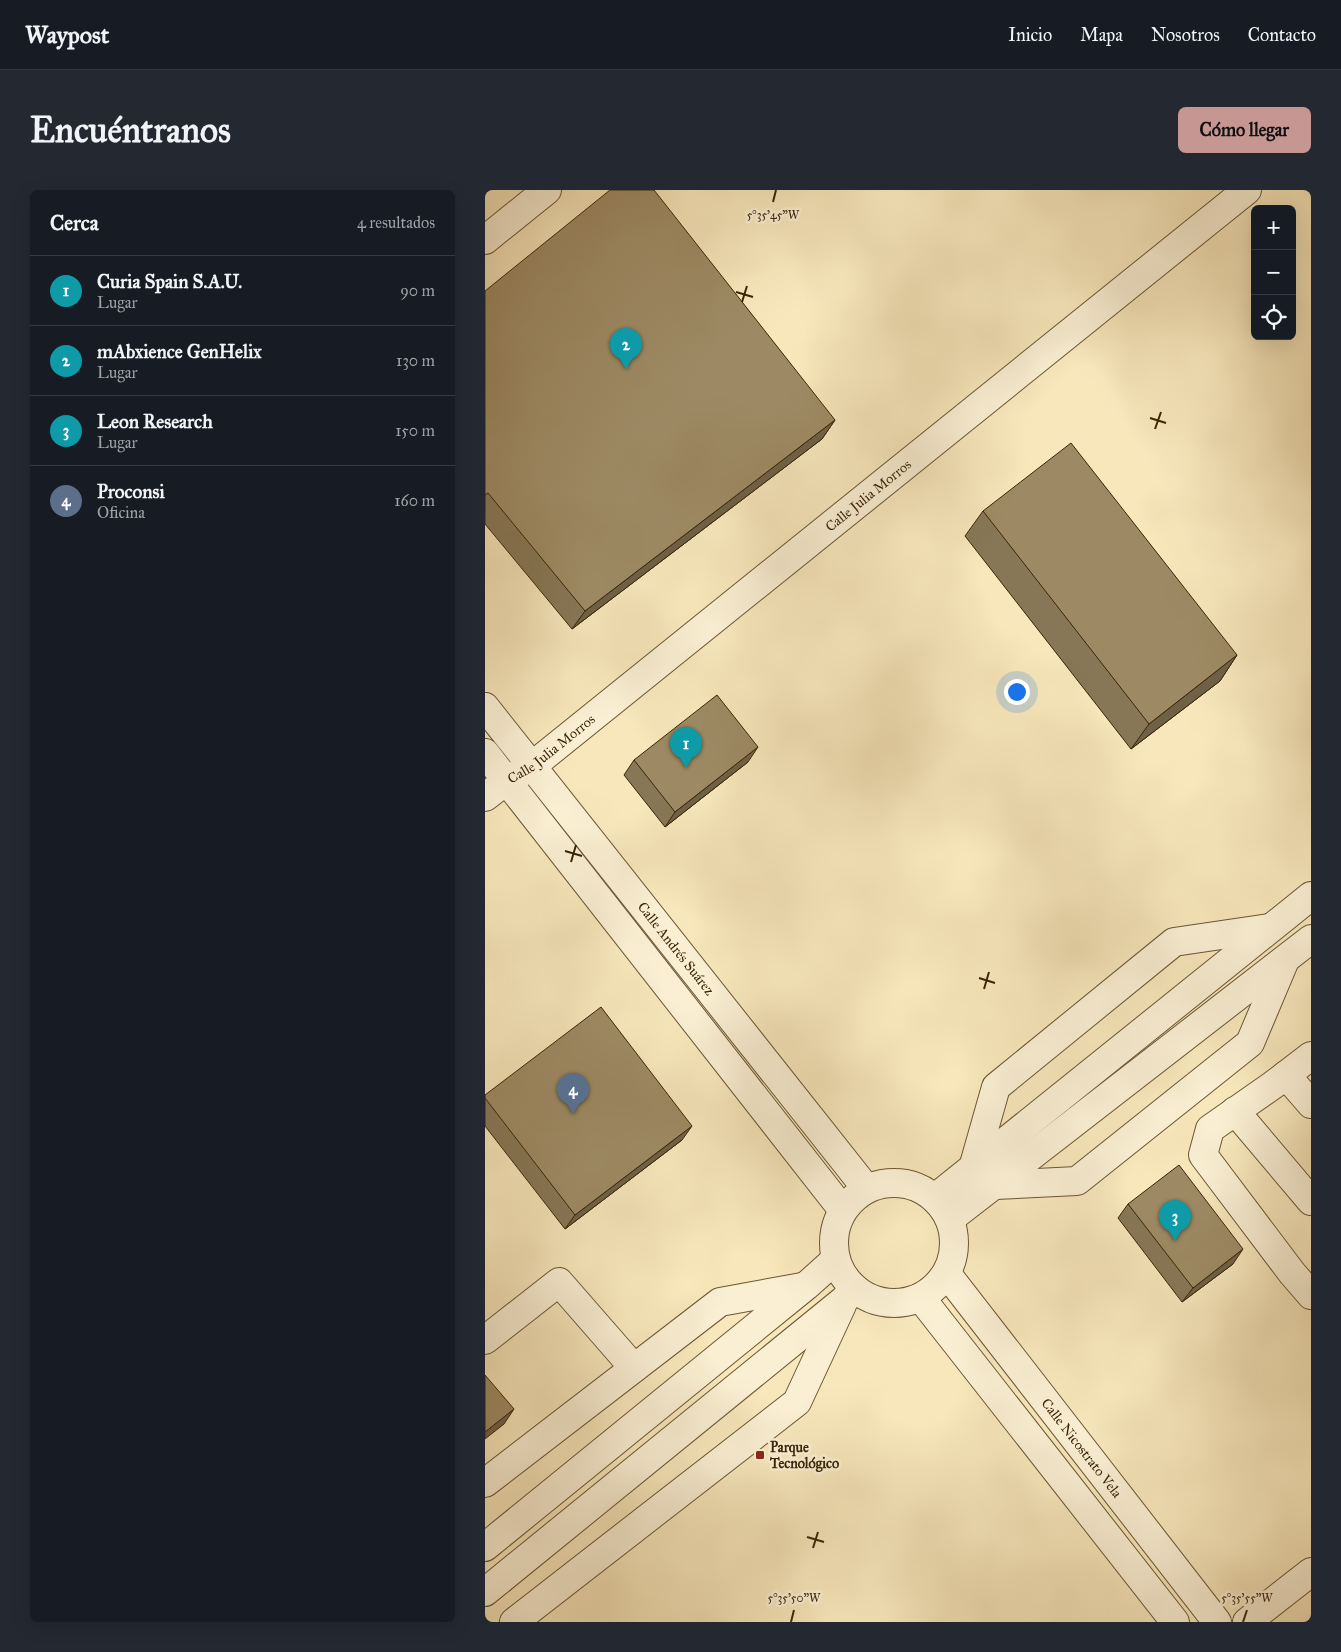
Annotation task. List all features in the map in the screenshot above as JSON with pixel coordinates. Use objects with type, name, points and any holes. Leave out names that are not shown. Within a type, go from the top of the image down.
[{"type":"lane","points":[[485,240],[547,190]]},
{"type":"lane","name":"Calle Julia Morros","points":[[485,797],[506,780],[532,766],[1247,190]]},
{"type":"lane","name":"Calle Andrés Suárez","points":[[485,707],[866,1188]]},
{"type":"lane","points":[[485,753],[842,1209]]},
{"type":"lane","points":[[943,1209],[973,1168],[1311,896]]},
{"type":"lane","points":[[973,1168],[996,1088],[1174,942],[1271,928]]},
{"type":"lane","points":[[943,1209],[995,1184],[1311,939]]},
{"type":"lane","points":[[995,1184],[1077,1182],[1250,1043],[1286,958]]},
{"type":"lane","points":[[1311,1056],[1210,1129],[1203,1155],[1311,1296]]},
{"type":"lane","points":[[1286,1075],[1311,1104]]},
{"type":"lane","points":[[1235,1111],[1311,1201]]},
{"type":"lane","points":[[514,1622],[797,1402],[849,1294],[835,1260],[833,1234],[842,1209],[866,1188],[888,1182],[914,1185],[943,1209],[955,1247],[947,1274],[921,1298],[890,1304],[849,1294]]},
{"type":"lane","points":[[485,1547],[806,1286],[835,1260]]},
{"type":"lane","name":"Calle Nicostrato Vela","points":[[947,1274],[1217,1622]]},
{"type":"lane","points":[[485,1340],[559,1282],[634,1368]]},
{"type":"lane","points":[[485,1483],[720,1302],[806,1286]]},
{"type":"lane","points":[[485,1592],[849,1294]]},
{"type":"lane","points":[[921,1298],[1175,1622]]},
{"type":"lane","points":[[1247,1622],[1311,1572]]},
{"type":"building","points":[[610,190],[654,190],[835,420],[585,611],[488,493],[485,495],[485,291]]},
{"type":"building","points":[[1071,443],[1237,655],[1149,724],[983,511]]},
{"type":"building","points":[[717,695],[758,747],[675,812],[634,760]]},
{"type":"building","points":[[601,1007],[692,1126],[575,1215],[485,1098],[485,1095]]},
{"type":"building","points":[[1179,1165],[1243,1249],[1193,1288],[1128,1204]]},
{"type":"building","points":[[485,1375],[514,1409],[485,1432]]},
{"type":"place","name":"mAbxience GenHelix","points":[[626,369]]},
{"type":"place","name":"Curia Spain S.A.U.","points":[[686,768]]},
{"type":"place","name":"Proconsi","points":[[573,1114]]},
{"type":"place","name":"Leon Research","points":[[1175,1241]]},
{"type":"place","name":"Parque Tecnológico","points":[[760,1455]]}]
